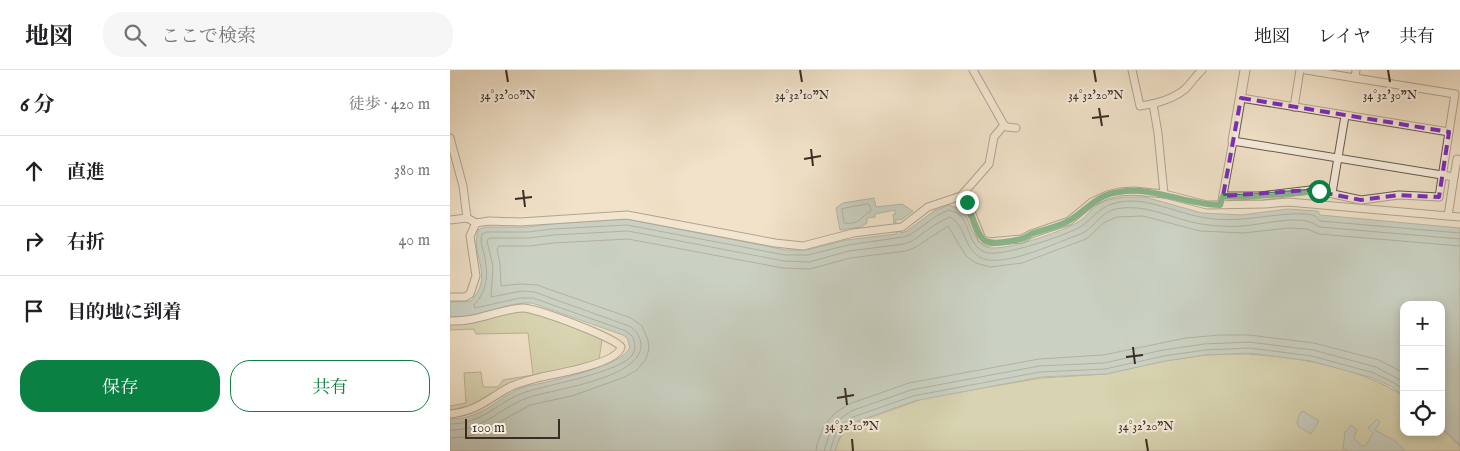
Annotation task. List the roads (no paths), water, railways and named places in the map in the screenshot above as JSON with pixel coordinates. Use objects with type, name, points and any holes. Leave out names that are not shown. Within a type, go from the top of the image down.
[{"type":"street","points":[[973,70],[1004,125],[1016,128]]},
{"type":"street","points":[[1132,70],[1140,106],[1163,101],[1185,89],[1202,70]]},
{"type":"street","points":[[1220,205],[1245,70]]},
{"type":"street","points":[[1294,108],[1300,70]]},
{"type":"street","points":[[1223,196],[1261,196],[1310,190],[1360,200],[1406,195],[1439,197],[1455,94],[1355,74],[1306,70]]},
{"type":"street","points":[[1241,98],[1449,132]]},
{"type":"street","points":[[1153,104],[1164,194]]},
{"type":"street","points":[[1332,193],[1345,116]]},
{"type":"street","points":[[450,220],[467,218],[476,223],[489,221],[520,222],[628,215],[775,243],[803,246],[852,233],[902,227],[928,207],[961,196],[989,164],[994,137],[1004,125]]},
{"type":"street","points":[[450,138],[463,186],[467,218]]},
{"type":"street","points":[[1233,141],[1454,177]]},
{"type":"street","points":[[1448,216],[1457,159],[1460,160]]},
{"type":"street","points":[[961,196],[967,202],[982,239],[988,242],[1022,239],[1069,221],[1092,202],[1107,195],[1134,191],[1164,194],[1207,205],[1288,202],[1460,217]]},
{"type":"street","points":[[450,297],[468,296],[473,286],[476,276],[470,236],[476,223]]},
{"type":"street","points":[[450,321],[474,320],[502,312],[528,308],[605,337],[619,343],[621,347],[618,353],[606,360],[526,381],[512,386],[470,411],[450,414]]},
{"type":"water","points":[[1145,197],[1202,213],[1241,215],[1288,209],[1318,211],[1320,215],[1460,228],[1460,445],[1445,431],[1445,301],[1400,301],[1400,393],[1373,378],[1311,361],[1249,353],[1205,355],[1165,361],[1106,374],[1041,377],[914,401],[855,422],[841,434],[835,451],[450,451],[450,419],[464,418],[487,409],[520,388],[601,367],[615,361],[625,354],[630,347],[627,338],[623,335],[532,303],[508,306],[470,316],[450,317],[450,302],[471,301],[478,292],[482,274],[476,240],[478,230],[485,227],[528,227],[626,219],[786,250],[807,250],[846,240],[896,234],[896,231],[901,233],[907,231],[934,211],[949,205],[963,210],[977,239],[984,246],[991,248],[1031,241],[1070,226],[1084,218],[1100,203],[1113,199]]},
{"type":"water","points":[[874,198],[876,207],[902,204],[913,211],[901,220],[896,219],[896,223],[894,223],[893,215],[895,210],[875,214],[875,217],[867,218],[867,223],[861,227],[840,230],[836,208],[843,203]]},
{"type":"water","points":[[1303,411],[1319,421],[1311,434],[1298,426],[1297,422],[1300,413]]},
{"type":"water","points":[[1377,419],[1380,422],[1375,430],[1395,441],[1405,451],[1349,451],[1343,449],[1345,432],[1351,425],[1357,430],[1354,438],[1362,446],[1366,445],[1373,433],[1368,428]]}]
